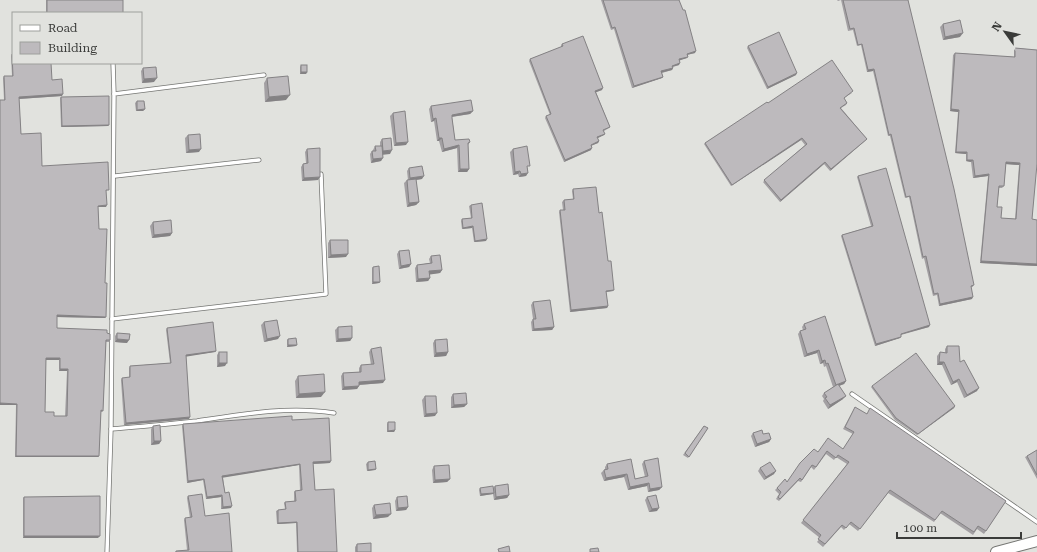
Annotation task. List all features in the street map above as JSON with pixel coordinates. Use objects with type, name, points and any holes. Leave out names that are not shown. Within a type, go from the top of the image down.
[{"type":"main road","points":[[996,552],[1037,541]]},
{"type":"lane","points":[[107,552],[111,429],[115,176],[113,64]]},
{"type":"lane","points":[[114,94],[264,75]]},
{"type":"lane","points":[[115,176],[259,160]]},
{"type":"lane","points":[[112,319],[326,294],[322,174]]},
{"type":"lane","points":[[852,394],[1037,522]]},
{"type":"lane","points":[[111,429],[178,423],[276,410],[308,409],[334,413]]},
{"type":"building","points":[[47,0],[123,0],[123,12],[47,12]]},
{"type":"building","points":[[603,0],[679,0],[683,10],[685,10],[696,51],[687,54],[688,57],[679,59],[680,63],[672,66],[673,68],[661,71],[663,77],[634,86],[615,27],[612,28]]},
{"type":"building","points":[[843,0],[908,0],[954,189],[974,285],[971,286],[973,297],[940,304],[938,293],[934,294],[926,256],[923,257],[910,196],[906,197],[891,134],[889,135],[874,69],[868,70],[862,44],[858,45],[854,28],[850,29]]},
{"type":"building","points":[[960,20],[963,33],[945,37],[943,24]]},
{"type":"building","points":[[779,32],[797,73],[768,87],[748,46]]},
{"type":"building","points":[[583,36],[603,88],[595,91],[610,127],[603,130],[605,134],[597,137],[599,141],[591,145],[592,148],[565,160],[546,116],[551,114],[530,59],[563,46],[562,44]]},
{"type":"building","points":[[1015,48],[1037,50],[1037,164],[1032,219],[1037,220],[1037,264],[981,261],[989,174],[975,176],[973,160],[967,160],[967,152],[956,152],[959,110],[951,109],[955,53],[1015,57]],"holes":[[[1006,162],[1020,163],[1016,219],[1001,218],[1002,207],[997,207],[999,186],[1004,186]]]},
{"type":"building","points":[[832,60],[853,91],[844,98],[847,103],[840,108],[867,139],[831,169],[825,162],[781,200],[764,180],[807,144],[802,138],[732,185],[705,143]]},
{"type":"building","points":[[12,64],[51,64],[52,80],[62,79],[63,94],[19,97],[21,134],[41,133],[42,166],[108,162],[109,190],[106,190],[107,205],[98,206],[99,229],[107,229],[105,283],[107,283],[106,317],[57,315],[57,328],[107,330],[107,333],[110,334],[110,340],[106,340],[103,411],[101,410],[99,456],[16,456],[17,404],[0,403],[0,100],[5,100],[4,76],[13,76]],"holes":[[[46,358],[60,358],[60,369],[68,369],[67,416],[54,416],[54,412],[45,412]]]},
{"type":"building","points":[[301,65],[307,65],[307,72],[301,72]]},
{"type":"building","points":[[156,67],[157,78],[144,79],[143,68]]},
{"type":"building","points":[[288,76],[290,95],[269,97],[267,78]]},
{"type":"building","points":[[109,96],[109,125],[62,126],[61,97]]},
{"type":"building","points":[[471,100],[473,111],[452,115],[455,140],[469,139],[470,142],[468,143],[469,169],[460,169],[459,145],[444,149],[442,138],[439,138],[436,118],[433,119],[431,106]]},
{"type":"building","points":[[137,101],[144,101],[145,109],[137,110]]},
{"type":"building","points":[[405,111],[408,142],[396,143],[393,113]]},
{"type":"building","points":[[200,134],[201,149],[189,150],[188,135]]},
{"type":"building","points":[[391,138],[392,150],[383,151],[382,139]]},
{"type":"building","points":[[375,146],[382,146],[383,158],[373,159],[372,151],[376,151]]},
{"type":"building","points":[[527,146],[530,166],[527,166],[528,173],[521,174],[520,171],[515,172],[513,149]]},
{"type":"building","points":[[320,148],[320,177],[304,178],[303,164],[308,163],[307,149]]},
{"type":"building","points":[[422,166],[424,176],[410,178],[409,168]]},
{"type":"building","points":[[886,168],[930,325],[901,334],[901,337],[876,344],[842,235],[873,226],[858,176]]},
{"type":"building","points":[[416,179],[419,202],[409,203],[407,180]]},
{"type":"building","points":[[596,187],[599,213],[602,212],[608,261],[611,261],[614,290],[606,291],[608,306],[571,310],[560,210],[565,210],[564,200],[574,199],[573,189]]},
{"type":"building","points":[[482,203],[487,239],[475,241],[473,226],[463,228],[462,219],[472,218],[471,205]]},
{"type":"building","points":[[171,220],[172,233],[154,235],[153,222]]},
{"type":"building","points":[[330,240],[348,240],[348,254],[331,255]]},
{"type":"building","points":[[409,250],[411,264],[401,266],[399,251]]},
{"type":"building","points":[[440,255],[442,270],[429,271],[430,278],[418,279],[417,265],[432,263],[431,256]]},
{"type":"building","points":[[379,266],[380,282],[373,282],[373,267]]},
{"type":"building","points":[[550,300],[554,327],[534,329],[533,319],[536,319],[533,302]]},
{"type":"building","points":[[825,316],[846,381],[836,385],[828,363],[826,364],[825,360],[822,361],[819,350],[807,354],[800,331],[806,329],[804,324]]},
{"type":"building","points":[[277,320],[280,336],[267,339],[264,322]]},
{"type":"building","points":[[213,322],[216,351],[186,355],[190,417],[126,423],[122,378],[130,377],[130,366],[171,363],[167,328]]},
{"type":"building","points":[[352,326],[352,338],[338,339],[338,327]]},
{"type":"building","points":[[117,333],[130,334],[129,340],[117,339]]},
{"type":"building","points":[[296,338],[297,345],[288,345],[288,339]]},
{"type":"building","points":[[447,339],[448,352],[436,353],[435,340]]},
{"type":"building","points":[[947,346],[959,346],[960,362],[964,360],[979,388],[967,395],[959,379],[953,382],[944,362],[939,362],[940,352],[947,353]]},
{"type":"building","points":[[381,347],[385,380],[359,382],[359,386],[344,387],[343,373],[361,372],[361,365],[374,364],[371,349]]},
{"type":"building","points":[[219,352],[227,352],[227,363],[219,363]]},
{"type":"building","points":[[916,353],[955,406],[918,434],[896,418],[872,386]]},
{"type":"building","points":[[324,374],[325,392],[299,394],[298,376]]},
{"type":"building","points":[[838,384],[846,396],[830,405],[825,398],[827,397],[824,393]]},
{"type":"building","points":[[466,393],[467,404],[454,405],[453,394]]},
{"type":"building","points":[[425,396],[436,396],[437,413],[426,414]]},
{"type":"building","points":[[855,407],[867,414],[870,408],[1006,501],[986,531],[978,526],[974,532],[942,511],[935,520],[890,490],[860,529],[851,522],[846,528],[842,525],[825,544],[818,539],[821,535],[803,520],[849,462],[838,455],[836,458],[827,451],[816,467],[812,465],[802,480],[800,478],[780,499],[778,497],[781,492],[777,488],[785,479],[787,482],[800,463],[814,449],[818,452],[828,438],[843,449],[854,432],[845,427]]},
{"type":"building","points":[[292,416],[292,420],[329,418],[331,461],[313,462],[315,490],[334,489],[337,552],[298,552],[297,522],[278,523],[278,510],[286,509],[285,502],[296,501],[295,491],[302,490],[300,464],[222,476],[225,493],[229,492],[232,506],[223,507],[222,495],[207,497],[204,479],[188,481],[183,424]]},
{"type":"building","points":[[388,422],[395,422],[395,430],[388,431]]},
{"type":"building","points":[[160,425],[161,441],[154,441],[153,426]]},
{"type":"building","points":[[704,426],[708,428],[689,457],[685,453]]},
{"type":"building","points":[[762,430],[763,434],[769,433],[771,439],[757,444],[753,433]]},
{"type":"building","points":[[1037,450],[1037,475],[1027,456]]},
{"type":"building","points":[[658,458],[662,487],[650,489],[649,483],[630,487],[627,474],[606,478],[604,470],[608,469],[607,464],[631,459],[635,479],[648,476],[644,461]]},
{"type":"building","points":[[375,461],[376,469],[368,470],[368,462]]},
{"type":"building","points":[[770,462],[776,471],[766,477],[760,468]]},
{"type":"building","points":[[449,465],[450,479],[435,480],[434,466]]},
{"type":"building","points":[[508,484],[509,495],[496,497],[495,486]]},
{"type":"building","points":[[493,486],[494,493],[481,494],[480,488]]},
{"type":"building","points":[[202,494],[205,516],[229,513],[232,552],[176,552],[189,550],[185,518],[192,517],[188,496]]},
{"type":"building","points":[[656,495],[659,508],[652,509],[647,497]]},
{"type":"building","points":[[100,496],[100,536],[24,536],[24,497]]},
{"type":"building","points":[[407,496],[408,507],[398,508],[397,497]]},
{"type":"building","points":[[390,503],[391,514],[376,515],[374,505]]},
{"type":"building","points":[[371,543],[371,552],[357,552],[357,544]]},
{"type":"building","points":[[509,546],[510,552],[499,552],[498,549]]},
{"type":"building","points":[[598,548],[599,552],[590,552],[590,549]]}]
